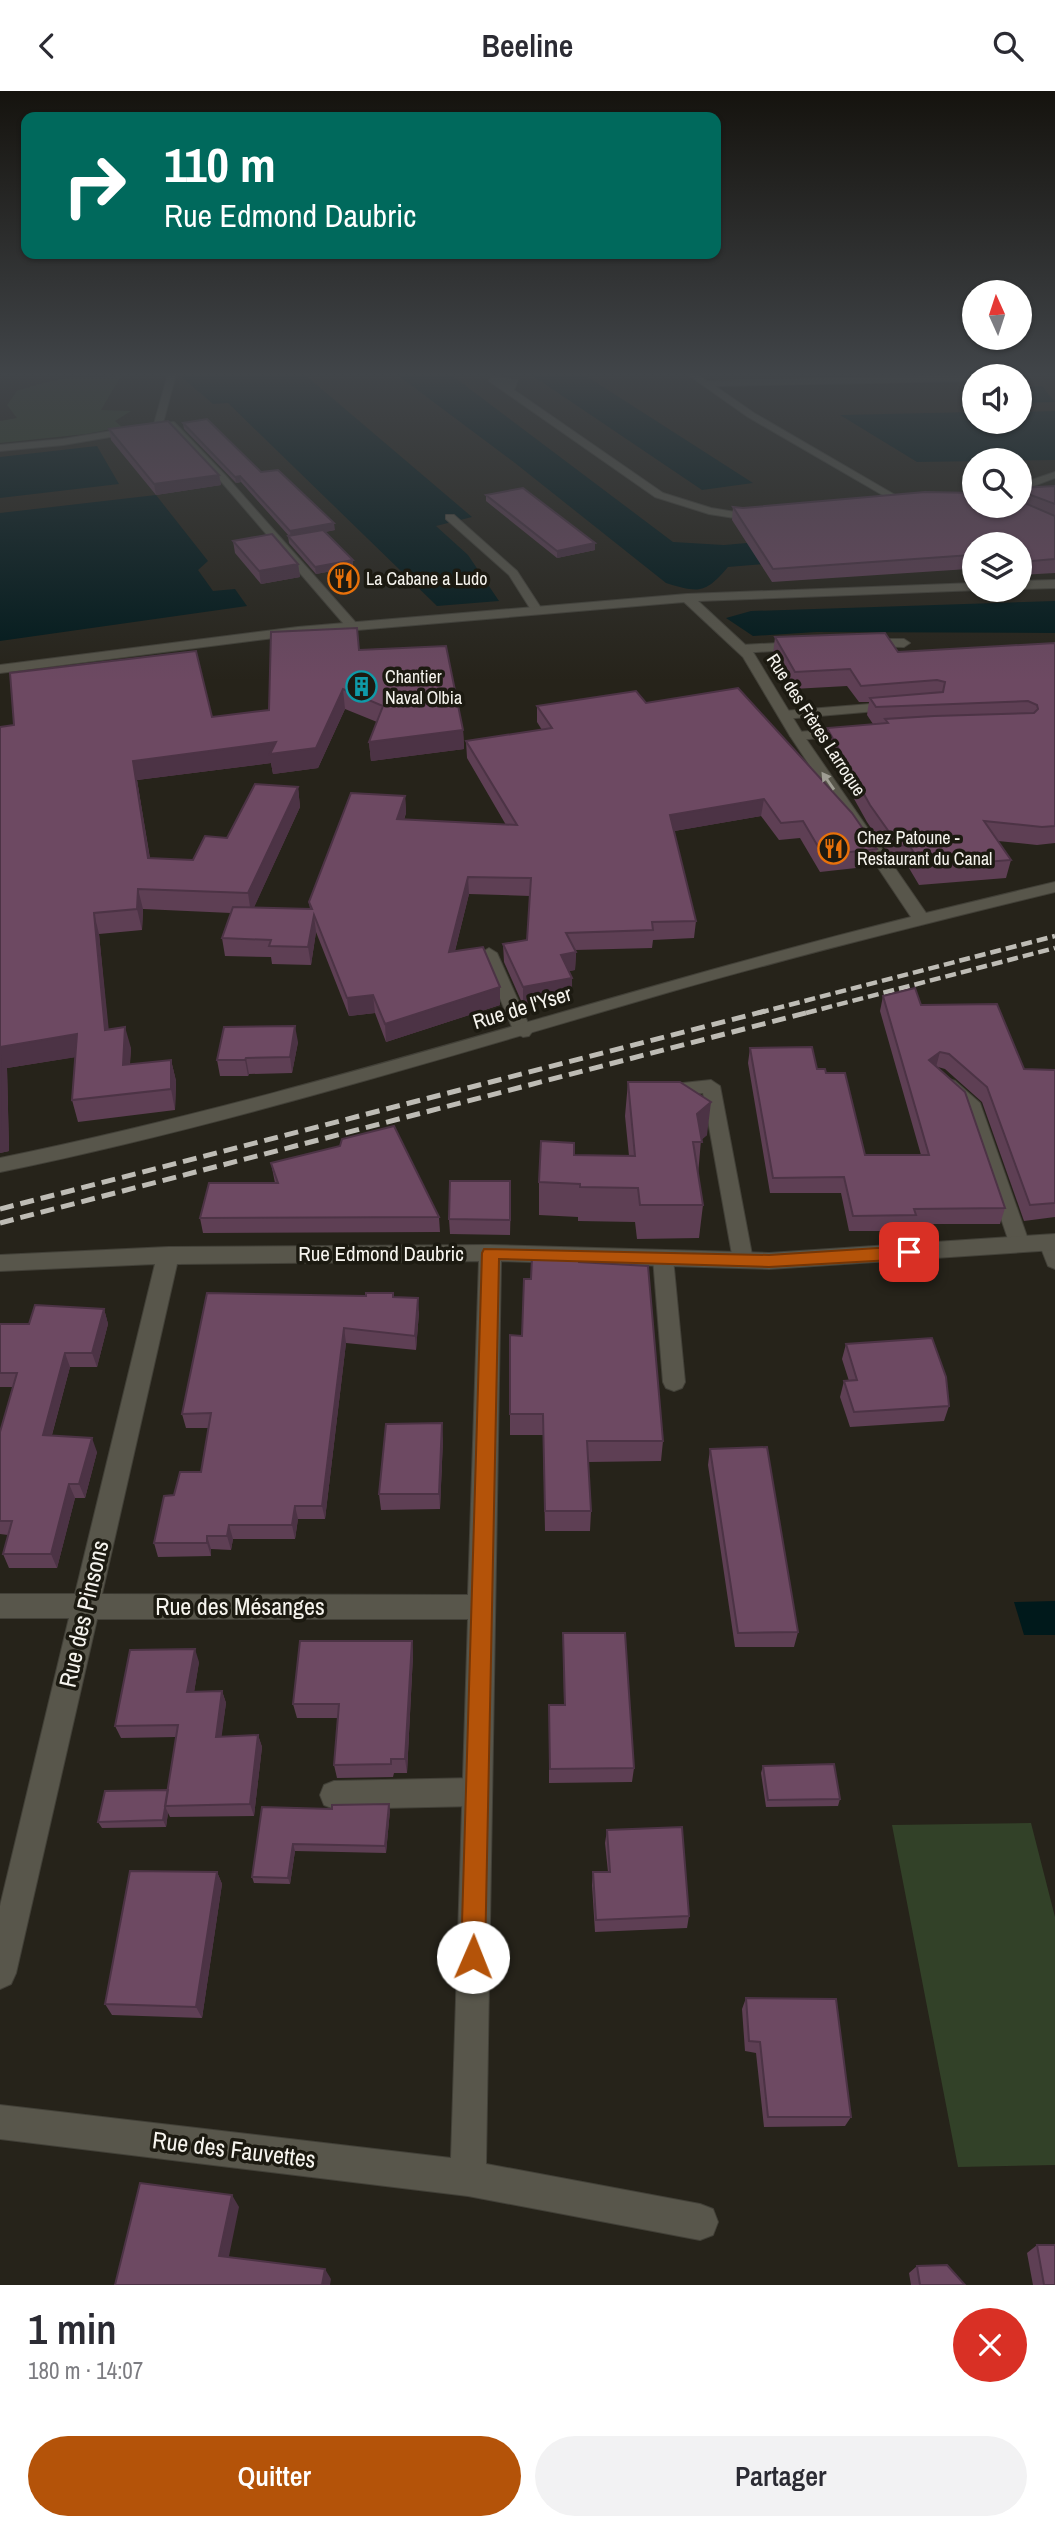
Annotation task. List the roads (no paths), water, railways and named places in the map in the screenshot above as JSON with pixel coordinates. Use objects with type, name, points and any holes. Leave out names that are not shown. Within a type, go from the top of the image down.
[{"type":"street","points":[[1032,585],[1055,584]]},
{"type":"street","points":[[0,669],[298,631],[687,598],[962,587]]},
{"type":"street","name":"Rue des Frères Larroque","points":[[687,598],[742,649],[797,736],[921,919]]},
{"type":"street","name":"Rue de l'Yser","points":[[0,1165],[198,1123],[523,1032],[620,1001],[921,919],[1055,887]]},
{"type":"street","name":"Rue Edmond Daubric","points":[[0,1263],[168,1255],[490,1253],[769,1261],[1020,1245],[1053,1249]]},
{"type":"street","points":[[468,2178],[490,1253]]},
{"type":"street","name":"Rue des Pinsons","points":[[0,1973],[168,1255]]},
{"type":"street","name":"Rue des Mésanges","points":[[0,1606],[480,1607]]},
{"type":"street","name":"Rue des Fauvettes","points":[[0,2122],[468,2178],[700,2221]]},
{"type":"lane","points":[[219,476],[354,627]]},
{"type":"lane","points":[[633,476],[659,495],[709,512],[741,516],[768,514]]},
{"type":"lane","points":[[856,476],[898,501]]},
{"type":"lane","points":[[1032,484],[1051,476]]},
{"type":"lane","points":[[872,504],[910,500]]},
{"type":"lane","points":[[450,517],[513,573],[537,611]]},
{"type":"lane","points":[[855,643],[904,643]]},
{"type":"lane","points":[[742,649],[806,645]]},
{"type":"lane","points":[[784,715],[907,705]]},
{"type":"lane","points":[[797,736],[864,731]]},
{"type":"lane","points":[[489,953],[523,1032]]},
{"type":"lane","points":[[937,1075],[971,1103],[1020,1245]]},
{"type":"lane","points":[[663,1091],[711,1086],[743,1260]]},
{"type":"lane","points":[[663,1258],[674,1382]]},
{"type":"lane","points":[[334,1795],[477,1792]]},
{"type":"water","points":[[0,476],[115,476],[119,484],[0,498]]},
{"type":"water","points":[[304,476],[424,476],[472,517],[436,526],[468,555],[499,601],[437,606]]},
{"type":"water","points":[[532,476],[586,476],[673,542],[724,545],[958,525],[979,532],[962,532],[962,548],[728,567],[707,587],[694,589],[666,583]]},
{"type":"water","points":[[682,476],[743,476],[753,483],[702,490]]},
{"type":"water","points":[[156,495],[208,561],[198,570],[213,591],[235,589],[247,606],[0,641],[0,513]]},
{"type":"water","points":[[1055,601],[1055,633],[816,632],[753,636],[726,618],[751,611]]},
{"type":"water","points":[[1055,1601],[1055,1635],[1024,1635],[1014,1602]]},
{"type":"railway","points":[[758,1013],[1055,936]]},
{"type":"railway","points":[[806,1013],[1055,948]]},
{"type":"railway","points":[[0,1209],[765,1011]]},
{"type":"railway","points":[[0,1223],[813,1011]]},
{"type":"place","name":"La Cabane a Ludo","points":[[343,579]]},
{"type":"place","name":"Chantier Naval Olbia","points":[[362,687]]},
{"type":"place","name":"Chez Patoune - Restaurant du Canal","points":[[834,848]]}]
